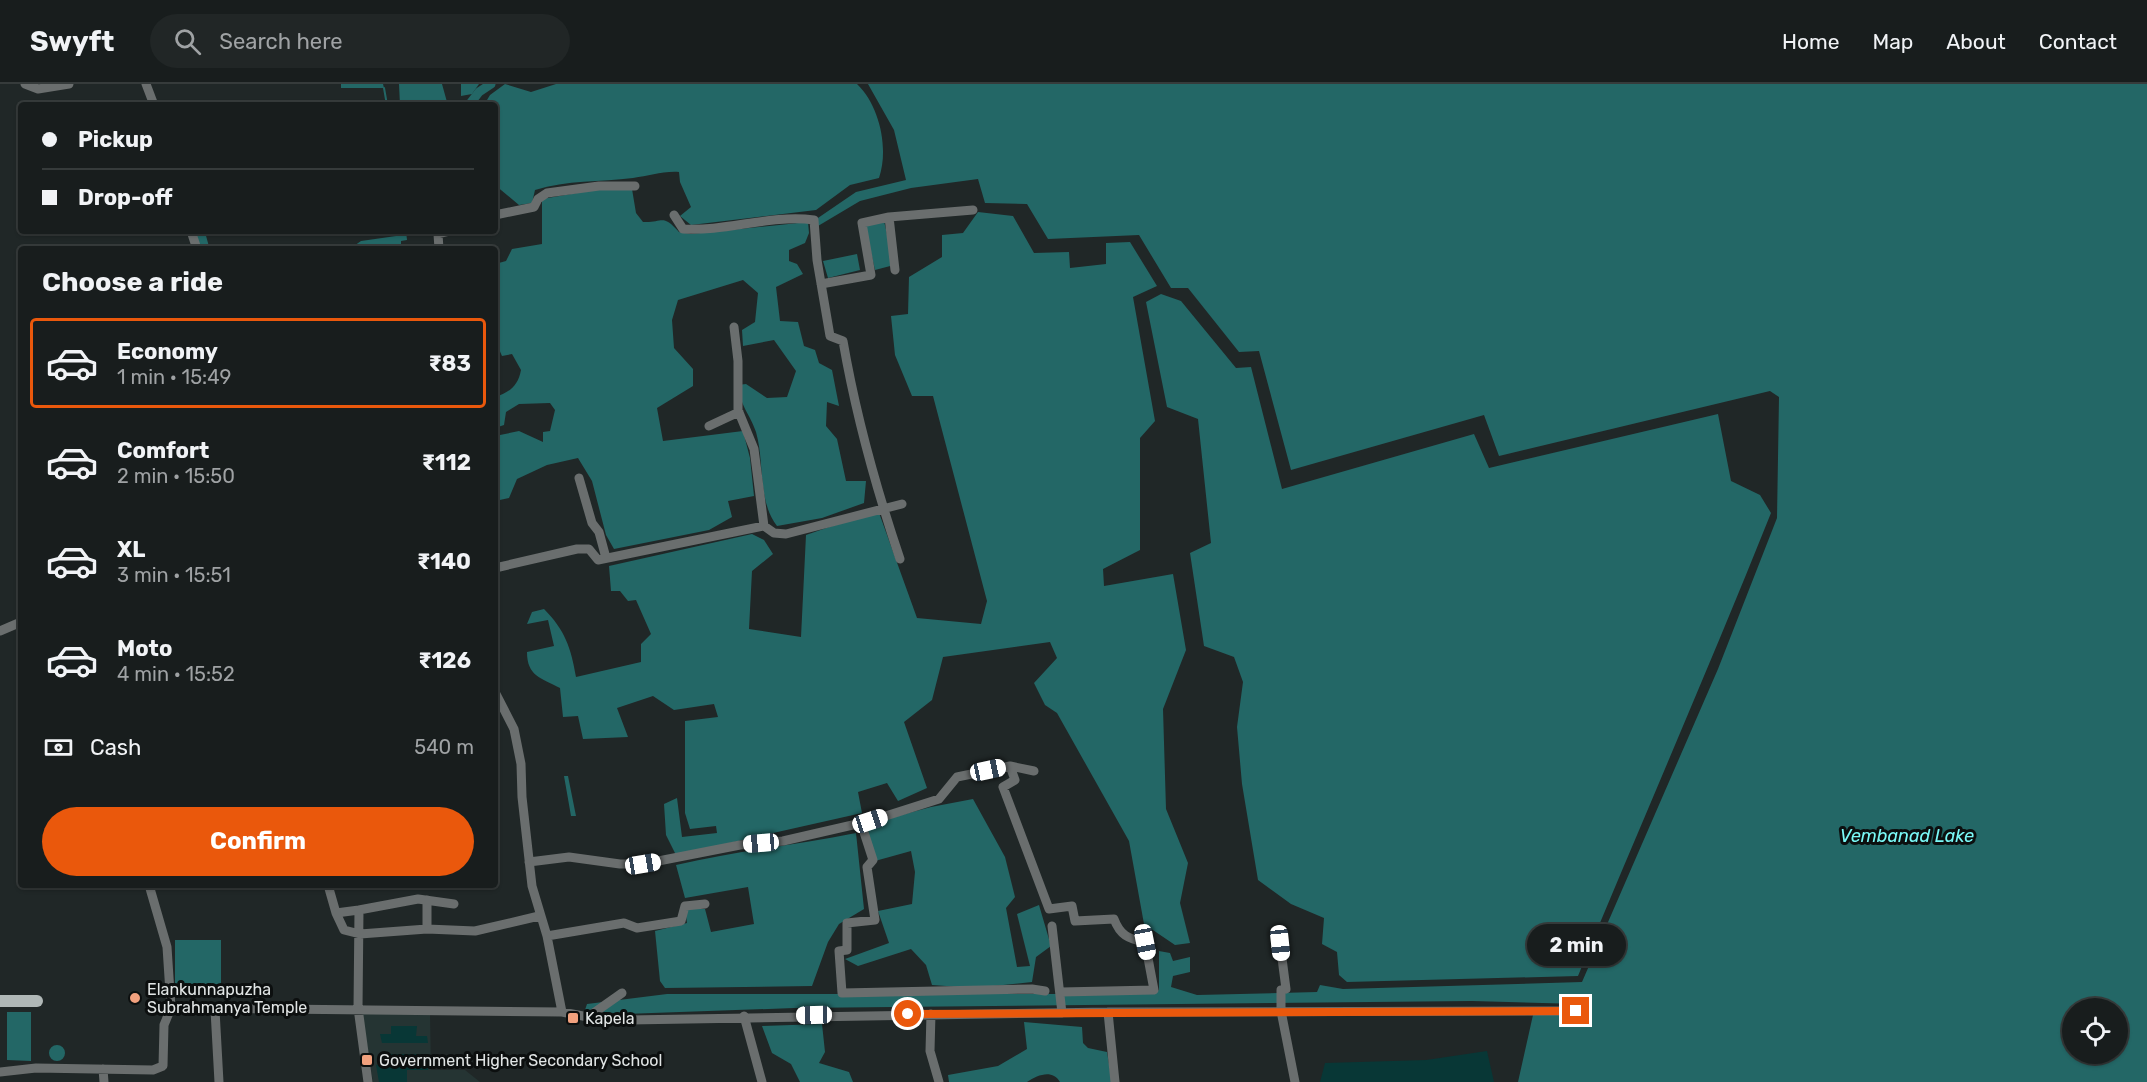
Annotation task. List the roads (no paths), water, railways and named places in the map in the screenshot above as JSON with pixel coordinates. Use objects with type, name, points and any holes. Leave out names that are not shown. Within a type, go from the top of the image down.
[{"type":"main road","points":[[0,1001],[37,1001]]},
{"type":"street","points":[[25,84],[30,88],[38,89],[69,84]]},
{"type":"street","points":[[146,84],[153,102]]},
{"type":"street","points":[[498,214],[534,207],[546,193],[599,186],[635,186]]},
{"type":"street","points":[[821,284],[871,275],[862,223],[889,217],[973,210]]},
{"type":"street","points":[[674,215],[683,229],[699,230],[747,224],[814,220],[821,284],[830,336],[843,341],[853,400],[883,509],[900,559]]},
{"type":"street","points":[[889,217],[895,270]]},
{"type":"street","points":[[734,327],[739,412],[754,449],[764,526]]},
{"type":"street","points":[[709,426],[739,412]]},
{"type":"street","points":[[579,478],[592,523],[599,532],[606,558]]},
{"type":"street","points":[[498,567],[577,549],[589,549],[598,560],[764,526],[774,533],[786,534],[902,504]]},
{"type":"street","points":[[0,631],[18,623]]},
{"type":"street","points":[[498,698],[514,729],[521,764],[529,862],[539,916],[546,936],[562,1012]]},
{"type":"street","points":[[529,862],[569,857],[620,864],[643,864],[740,845],[783,841],[861,823],[939,799],[957,777],[1010,766],[1034,771]]},
{"type":"street","points":[[1010,766],[1015,780],[1003,788],[1049,909],[1072,906],[1076,921],[1114,919],[1118,930],[1129,939],[1145,942],[1154,990],[1061,992]]},
{"type":"street","points":[[861,823],[873,860],[867,867],[875,920],[848,923],[848,950],[839,951],[842,993],[1032,989],[1044,991]]},
{"type":"street","points":[[0,1072],[36,1068],[153,1070],[163,1066],[164,1025],[171,1008],[167,947],[150,888]]},
{"type":"street","points":[[329,888],[344,930],[360,934],[426,929],[475,932],[539,916]]},
{"type":"street","points":[[426,929],[427,900]]},
{"type":"street","points":[[336,913],[427,900],[454,904]]},
{"type":"street","points":[[546,936],[624,923],[637,928],[681,921],[685,906],[705,904]]},
{"type":"street","points":[[359,910],[358,1008],[368,1082]]},
{"type":"street","points":[[1052,926],[1062,1013]]},
{"type":"street","points":[[1280,943],[1286,989],[1281,990],[1281,1011],[1295,1082]]},
{"type":"street","points":[[588,1017],[622,993]]},
{"type":"street","points":[[171,1008],[215,1010],[358,1008],[562,1012],[588,1017],[629,1020],[744,1016],[1108,1012],[1576,1011]]},
{"type":"street","points":[[215,1010],[219,1082]]},
{"type":"street","points":[[1108,1012],[1115,1082]]},
{"type":"street","points":[[931,1014],[930,1051],[939,1082]]},
{"type":"street","points":[[744,1016],[762,1082]]},
{"type":"street","points":[[103,1069],[104,1082]]},
{"type":"water","points":[[341,84],[383,84],[384,88],[341,88]]},
{"type":"water","points":[[399,84],[442,84],[447,102],[400,102]]},
{"type":"water","points":[[461,84],[479,84],[472,94],[461,96]]},
{"type":"water","points":[[505,84],[531,92],[556,84],[857,84],[872,104],[877,116],[882,141],[882,167],[879,178],[850,185],[816,210],[691,225],[680,216],[691,207],[680,182],[679,172],[547,187],[535,190],[532,203],[519,205],[498,188],[498,102],[486,102],[490,95]]},
{"type":"water","name":"Vembanad Lake","points":[[868,84],[2147,84],[2147,1082],[1518,1082],[1533,1015],[1579,1014],[1580,1004],[1472,1001],[794,1008],[624,1014],[585,1010],[587,1004],[667,994],[1151,994],[1159,990],[1159,951],[1170,953],[1173,961],[1190,957],[1190,972],[1173,976],[1171,987],[1197,995],[1317,992],[1320,985],[1343,989],[1582,982],[1718,669],[1777,518],[1779,397],[1770,391],[1499,456],[1484,415],[1291,470],[1259,351],[1239,352],[1188,288],[1171,288],[1139,235],[1048,239],[1027,204],[985,203],[978,179],[911,188],[860,201],[818,226],[815,220],[856,192],[906,180],[894,130]]},
{"type":"water","points":[[600,189],[632,189],[636,213],[643,222],[662,220],[679,232],[691,234],[808,222],[809,233],[805,243],[789,250],[789,261],[797,264],[803,274],[776,287],[780,321],[798,322],[804,346],[815,350],[819,363],[832,370],[839,406],[827,402],[826,426],[837,439],[846,481],[866,481],[864,503],[822,518],[777,526],[771,516],[764,493],[756,432],[741,399],[738,385],[746,384],[767,398],[787,397],[796,371],[774,340],[743,346],[742,330],[755,322],[758,293],[743,280],[678,300],[672,320],[674,348],[693,369],[693,386],[657,408],[663,441],[743,431],[750,458],[754,496],[728,501],[732,517],[709,530],[614,549],[606,535],[592,481],[578,458],[547,465],[517,479],[509,498],[498,500],[498,435],[519,431],[543,442],[543,432],[550,431],[555,410],[550,403],[519,404],[506,412],[504,425],[498,427],[498,396],[512,388],[521,370],[512,354],[502,356],[498,347],[498,263],[506,261],[512,249],[542,244],[542,199]]},
{"type":"water","points":[[978,212],[1013,216],[1034,253],[1069,252],[1070,268],[1106,264],[1106,243],[1130,242],[1157,286],[1133,297],[1155,421],[1140,438],[1140,550],[1103,569],[1104,586],[1173,574],[1186,650],[1163,709],[1166,809],[1188,863],[1180,903],[1190,943],[1175,945],[1144,924],[1129,841],[1057,713],[1045,705],[1034,683],[1057,658],[1050,642],[943,657],[932,700],[904,722],[927,788],[898,801],[887,783],[858,792],[862,813],[676,855],[666,835],[664,804],[677,798],[682,837],[717,833],[716,826],[690,829],[685,813],[685,721],[718,717],[714,704],[674,710],[653,696],[617,708],[628,737],[583,739],[578,716],[563,717],[560,688],[541,679],[529,666],[527,652],[554,646],[548,620],[527,624],[532,612],[544,609],[557,624],[566,640],[576,677],[641,662],[641,644],[651,634],[636,600],[628,601],[620,591],[611,591],[609,566],[752,534],[764,540],[773,554],[752,571],[749,629],[801,637],[806,535],[878,510],[917,618],[981,624],[987,601],[933,396],[912,396],[895,355],[891,316],[908,314],[909,277],[942,257],[942,235],[963,233]]},
{"type":"water","points":[[884,221],[894,265],[875,270],[865,226]]},
{"type":"water","points":[[406,234],[407,240],[401,241],[401,246],[354,246],[361,241]]},
{"type":"water","points":[[857,254],[860,270],[828,278],[823,261]]},
{"type":"water","points":[[1161,294],[1181,301],[1236,368],[1251,367],[1282,489],[1474,434],[1489,468],[1718,414],[1731,481],[1760,495],[1771,513],[1578,976],[1347,982],[1339,975],[1337,952],[1322,944],[1324,918],[1291,904],[1258,880],[1242,784],[1237,727],[1243,682],[1234,657],[1204,646],[1190,553],[1211,543],[1198,419],[1167,407],[1146,302]]},
{"type":"water","points":[[564,776],[568,776],[576,816],[571,816]]},
{"type":"water","points":[[973,799],[1005,857],[1015,897],[1006,908],[1017,967],[1030,966],[1017,914],[1039,905],[1051,946],[1036,957],[1032,982],[974,988],[932,985],[926,965],[911,949],[858,966],[845,959],[889,943],[878,911],[912,904],[915,872],[911,851],[875,861],[864,825],[931,807]]},
{"type":"water","points":[[856,833],[864,909],[839,924],[828,942],[812,986],[665,988],[660,981],[655,931],[687,923],[685,909],[705,909],[711,932],[754,924],[748,887],[685,898],[676,865]]},
{"type":"water","points":[[175,940],[221,940],[221,984],[175,984]]},
{"type":"water","points":[[7,1012],[31,1012],[31,1061],[7,1060]]},
{"type":"water","points":[[1024,1022],[1082,1027],[1083,1043],[1088,1048],[1107,1052],[1112,1082],[1060,1082],[1057,1078],[1045,1074],[1027,1082],[949,1082],[948,1075],[998,1066],[1027,1049]]},
{"type":"water","points":[[822,1024],[825,1052],[819,1063],[849,1072],[853,1082],[800,1082],[791,1064],[772,1053],[762,1026]]},
{"type":"water","points":[[57,1045],[65,1053],[57,1061],[49,1053]]},
{"type":"waterway","points":[[471,102],[479,92],[491,84]]},
{"type":"waterway","points":[[384,88],[386,102]]},
{"type":"waterway","points":[[201,234],[204,246]]},
{"type":"place","name":"Elankunnapuzha Subrahmanya Temple","points":[[135,998]]},
{"type":"place","name":"Kapela","points":[[573,1018]]},
{"type":"place","name":"Government Higher Secondary School","points":[[367,1060]]}]
